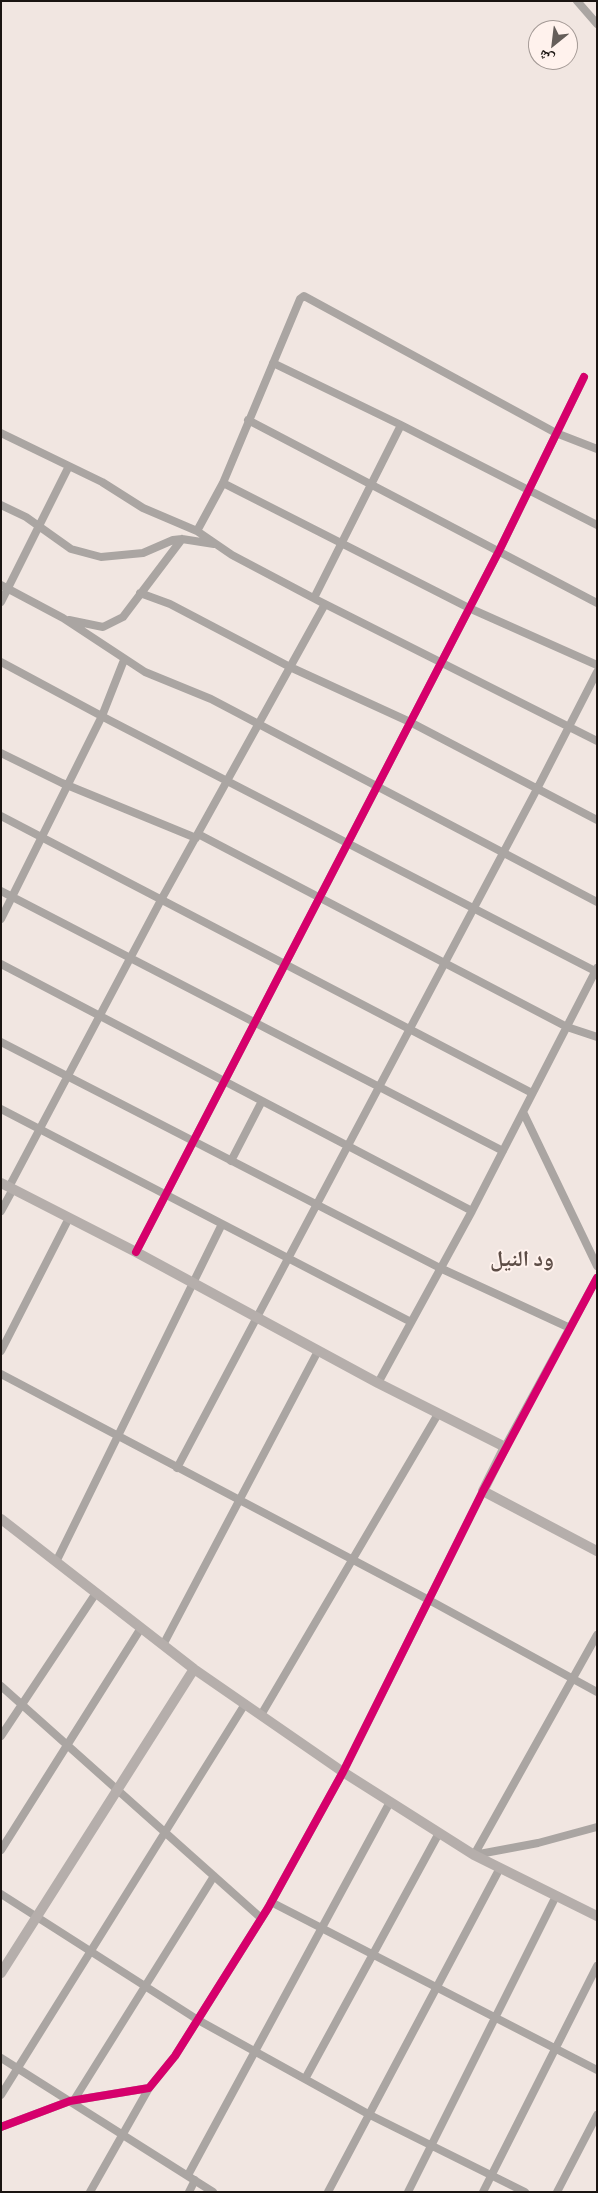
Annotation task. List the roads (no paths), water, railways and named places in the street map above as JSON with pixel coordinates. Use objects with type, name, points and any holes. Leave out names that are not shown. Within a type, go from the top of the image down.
[{"type":"street","points":[[578,1],[597,24]]},
{"type":"street","points":[[197,531],[223,483],[300,299],[304,296],[556,433],[597,449]]},
{"type":"street","points":[[273,363],[401,425],[597,525]]},
{"type":"street","points":[[136,1252],[499,551],[584,377]]},
{"type":"street","points":[[248,420],[374,484],[597,603]]},
{"type":"street","points":[[314,598],[374,484],[401,425]]},
{"type":"street","points":[[1,432],[102,482],[143,508],[197,531],[218,546],[325,604],[597,741]]},
{"type":"street","points":[[1,602],[5,586],[40,526],[70,466]]},
{"type":"street","points":[[223,483],[469,608],[597,665]]},
{"type":"street","points":[[1,505],[40,526],[72,549],[101,557],[143,553],[173,540],[182,539],[218,546]]},
{"type":"street","points":[[62,618],[104,627],[123,617],[140,593],[150,584],[182,539]]},
{"type":"street","points":[[5,586],[62,618],[145,672],[212,699],[258,725],[597,902]]},
{"type":"street","points":[[140,593],[170,604],[290,668],[410,722],[597,820]]},
{"type":"street","points":[[1,1211],[8,1187],[130,958],[325,604]]},
{"type":"street","points":[[1,919],[43,838],[102,716],[124,660]]},
{"type":"street","points":[[1,662],[227,781],[596,970],[472,1211],[378,1383]]},
{"type":"street","points":[[177,1468],[570,727],[597,672]]},
{"type":"street","points":[[1,753],[68,785],[197,836],[567,1027],[597,1037]]},
{"type":"street","points":[[1,816],[532,1093]]},
{"type":"street","points":[[1,891],[503,1151]]},
{"type":"street","points":[[1,964],[472,1211]]},
{"type":"street","points":[[1,1042],[440,1268],[570,1328]]},
{"type":"street","points":[[231,1161],[262,1101]]},
{"type":"street","points":[[1,1108],[411,1322]]},
{"type":"street","points":[[523,1112],[597,1266]]},
{"type":"street","points":[[8,1187],[136,1252],[318,1352],[505,1447]]},
{"type":"street","points":[[1,1351],[69,1218]]},
{"type":"street","points":[[56,1562],[222,1224]]},
{"type":"street","points":[[90,2192],[149,2088],[176,2056],[271,1902],[343,1772],[505,1447],[597,1278]]},
{"type":"street","points":[[163,1644],[318,1352]]},
{"type":"street","points":[[1,1374],[352,1559],[597,1692]]},
{"type":"street","points":[[261,1715],[438,1414]]},
{"type":"street","points":[[483,1491],[597,1551]]},
{"type":"street","points":[[1,1520],[194,1669],[343,1772],[474,1855],[597,1916]]},
{"type":"street","points":[[1,1736],[96,1593]]},
{"type":"street","points":[[1,1850],[141,1628]]},
{"type":"street","points":[[474,1855],[597,1635]]},
{"type":"street","points":[[1,1973],[194,1669]]},
{"type":"street","points":[[1,1686],[261,1918]]},
{"type":"street","points":[[1,2095],[19,2069],[245,1704]]},
{"type":"street","points":[[188,2175],[390,1802]]},
{"type":"street","points":[[474,1855],[538,1843],[597,1827]]},
{"type":"street","points":[[304,2078],[439,1833]]},
{"type":"street","points":[[328,2192],[500,1868]]},
{"type":"street","points":[[72,2100],[214,1876]]},
{"type":"street","points":[[1,1894],[198,2020],[370,2115],[526,2192]]},
{"type":"street","points":[[408,2192],[556,1896]]},
{"type":"street","points":[[271,1902],[597,2070]]},
{"type":"street","points":[[483,2192],[597,1966]]},
{"type":"street","points":[[1,2058],[72,2100],[213,2192]]},
{"type":"street","points":[[1,2128],[72,2100],[149,2088]]},
{"type":"street","points":[[557,2192],[597,2115]]},
{"type":"street","points":[[189,2192],[196,2180]]},
{"type":"district","name":"ود النيل","points":[[522,1260]]}]
